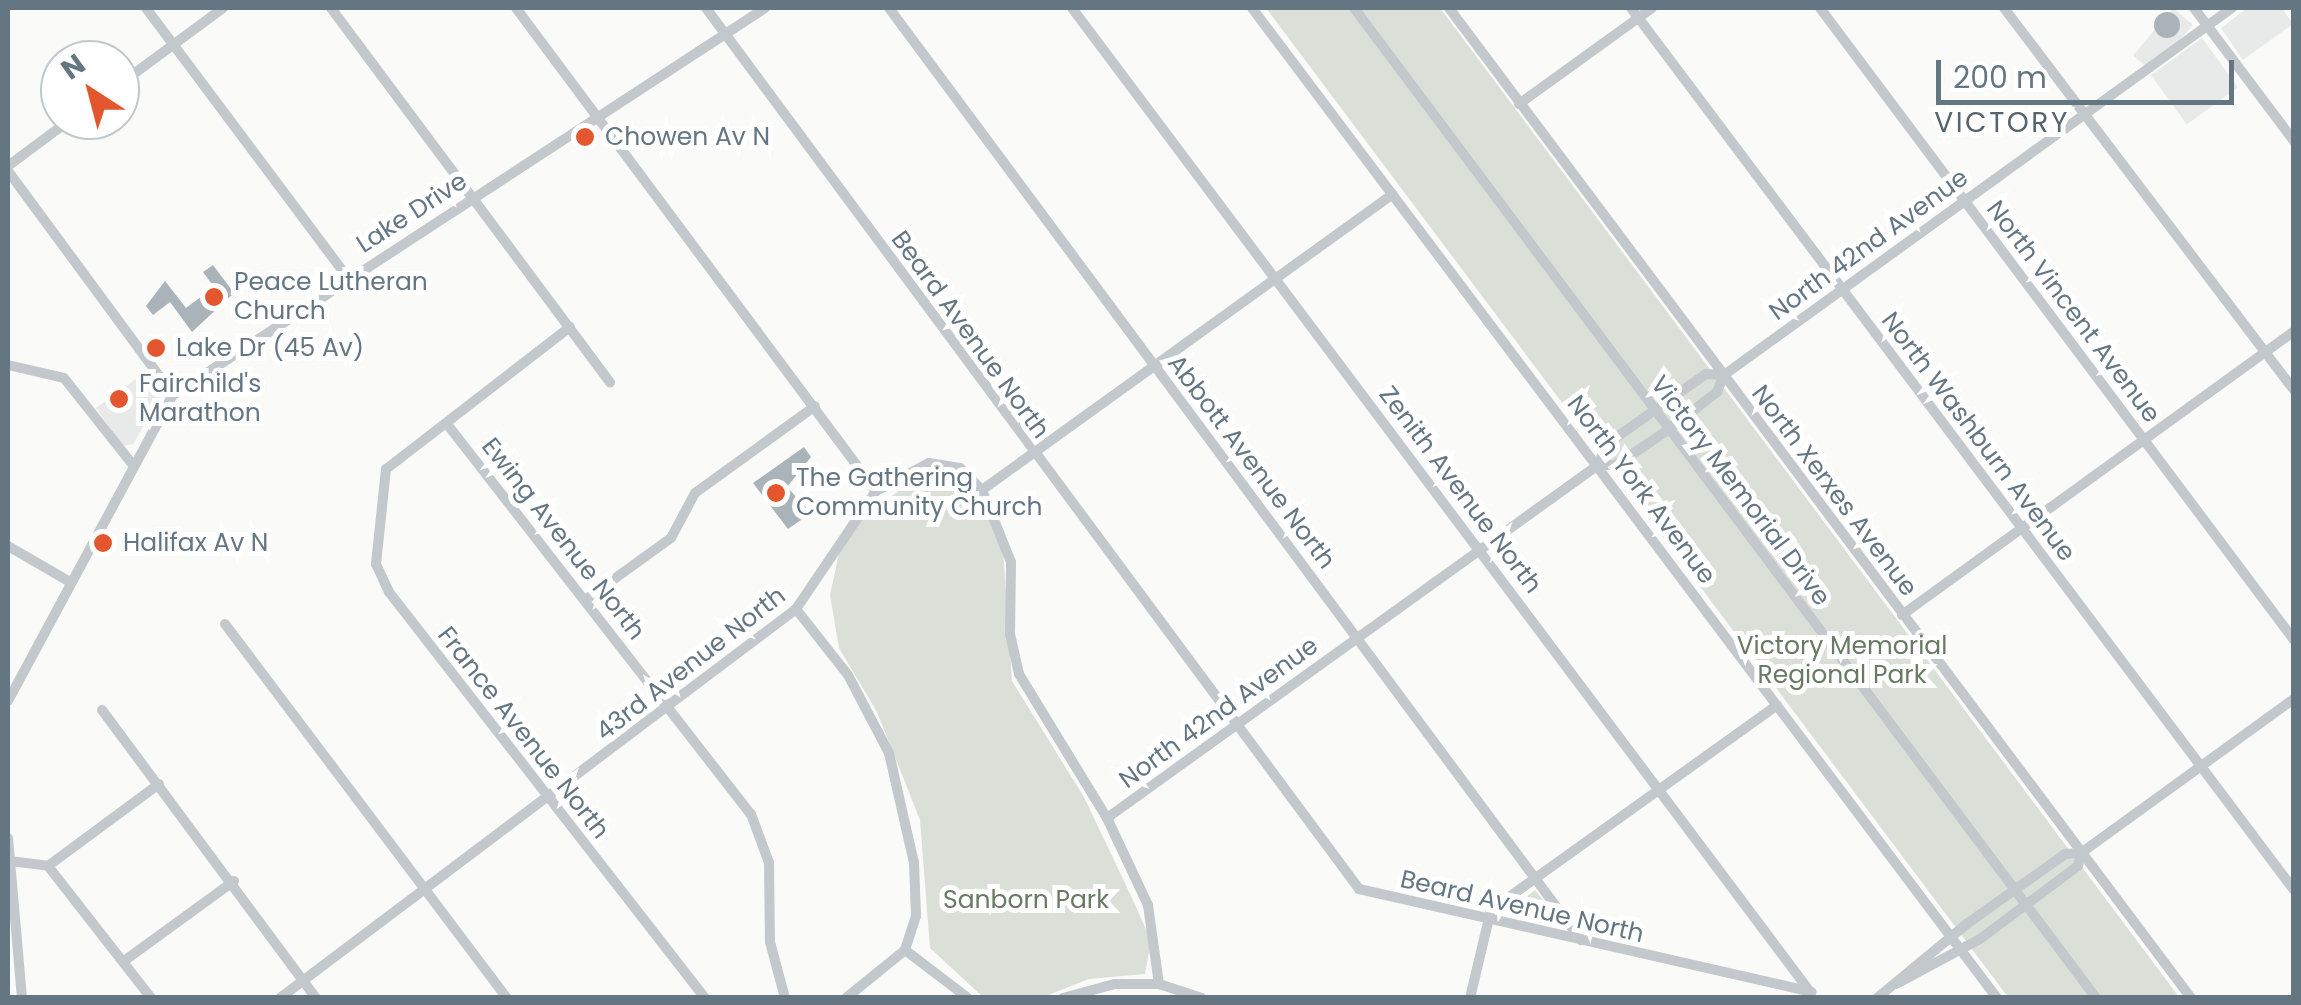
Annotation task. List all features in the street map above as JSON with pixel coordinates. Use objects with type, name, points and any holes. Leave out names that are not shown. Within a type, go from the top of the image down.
[{"type":"street","points":[[146,8],[348,278]]},
{"type":"street","points":[[140,69],[223,8]]},
{"type":"street","points":[[331,8],[610,382]]},
{"type":"street","points":[[516,8],[876,491]]},
{"type":"street","name":"Beard Avenue North","points":[[706,8],[1032,454],[1359,889],[1813,995]]},
{"type":"street","name":"Lake Drive","points":[[8,701],[173,396],[765,8]]},
{"type":"street","name":"Abbott Avenue North","points":[[888,8],[1581,940]]},
{"type":"street","name":"Zenith Avenue North","points":[[1072,8],[1813,995]]},
{"type":"street","name":"North York Avenue","points":[[1252,8],[1998,998]]},
{"type":"street","name":"Victory Memorial Drive","points":[[1354,8],[2096,998]]},
{"type":"street","name":"North Xerxes Avenue","points":[[1448,8],[2190,998]]},
{"type":"street","points":[[1519,104],[1635,12],[1652,8]]},
{"type":"street","name":"North Vincent Avenue","points":[[1820,8],[2294,640]]},
{"type":"street","points":[[2004,8],[2294,390]]},
{"type":"street","points":[[2194,8],[2294,141]]},
{"type":"street","name":"North 42nd Avenue","points":[[1598,466],[1616,465],[1668,430],[1717,392],[1724,375],[2232,8]]},
{"type":"street","name":"North Washburn Avenue","points":[[1635,12],[2294,890]]},
{"type":"street","points":[[44,140],[8,168],[173,396]]},
{"type":"street","points":[[1159,984],[1153,917],[1107,818],[1019,674],[1010,634],[1012,562],[982,490],[1393,194]]},
{"type":"street","points":[[447,424],[570,327]]},
{"type":"street","points":[[1902,615],[2294,331]]},
{"type":"street","points":[[8,365],[64,378],[133,465]]},
{"type":"street","name":"North 42nd Avenue","points":[[1107,818],[1598,466],[1607,444],[1706,374],[1724,375]]},
{"type":"street","points":[[586,600],[671,538],[696,494],[815,406]]},
{"type":"street","name":"France Avenue North","points":[[447,424],[386,470],[375,548],[381,579],[705,998]]},
{"type":"street","name":"Ewing Avenue North","points":[[447,424],[586,600],[762,838],[770,942],[786,998]]},
{"type":"street","name":"43rd Avenue North","points":[[280,998],[549,801],[796,609],[876,491],[928,463],[960,468],[982,490]]},
{"type":"street","points":[[8,546],[70,582]]},
{"type":"street","points":[[796,609],[848,675],[888,753],[914,863],[916,916],[905,950],[846,998]]},
{"type":"street","points":[[225,624],[431,888],[507,998]]},
{"type":"street","points":[[1878,998],[1951,936],[2016,889],[2065,854],[2081,853],[2294,699]]},
{"type":"street","points":[[1470,998],[1489,919],[1536,878],[1777,705]]},
{"type":"street","points":[[102,710],[308,976],[318,998]]},
{"type":"street","points":[[48,866],[159,784]]},
{"type":"street","points":[[8,838],[22,998]]},
{"type":"street","points":[[1896,984],[1960,949],[2028,904],[2078,866],[2081,853]]},
{"type":"street","points":[[10,861],[48,866],[151,998]]},
{"type":"street","points":[[124,961],[234,882]]},
{"type":"street","points":[[905,950],[968,998]]},
{"type":"street","points":[[1063,998],[1104,984],[1159,984],[1202,998]]},
{"type":"shaded area","points":[[2173,8],[2193,25],[2153,72],[2133,55]]},
{"type":"shaded area","points":[[2247,8],[2282,8],[2293,24],[2243,60],[2221,28]]},
{"type":"shaded area","points":[[2202,38],[2238,87],[2187,124],[2151,75]]},
{"type":"shaded area","points":[[144,373],[160,398],[133,444],[123,446],[96,408]]},
{"type":"green space","name":"Victory Memorial Regional Park","points":[[1266,8],[1440,8],[2179,997],[2008,997]]},
{"type":"green space","name":"Sanborn Park","points":[[934,464],[955,468],[973,485],[1003,550],[1012,681],[1084,797],[1132,898],[1151,941],[1145,974],[1089,979],[1043,997],[983,997],[930,948],[920,820],[877,712],[839,648],[830,595],[839,553],[859,521]]},
{"type":"green space","points":[[1535,890],[1556,917],[1552,926],[1507,913]]},
{"type":"building","points":[[2167,12],[2176,16],[2180,25],[2176,34],[2167,38],[2158,34],[2154,25],[2158,16]]},
{"type":"building","name":"Peace Lutheran Church","points":[[213,265],[234,293],[192,332],[170,302],[153,315],[146,306],[165,281],[186,308],[214,287],[203,272]]},
{"type":"building","name":"The Gathering Community Church","points":[[804,447],[811,457],[787,487],[811,513],[788,529],[753,483]]},
{"type":"place","name":"Chowen Av N","points":[[585,137]]},
{"type":"place","name":"Peace Lutheran Church","points":[[214,297]]},
{"type":"place","name":"Lake Dr (45 Av)","points":[[156,348]]},
{"type":"place","name":"Fairchild's Marathon","points":[[119,399]]},
{"type":"place","name":"The Gathering Community Church","points":[[776,493]]},
{"type":"place","name":"Halifax Av N","points":[[103,543]]},
{"type":"district","name":"VICTORY","points":[[2002,123]]}]
